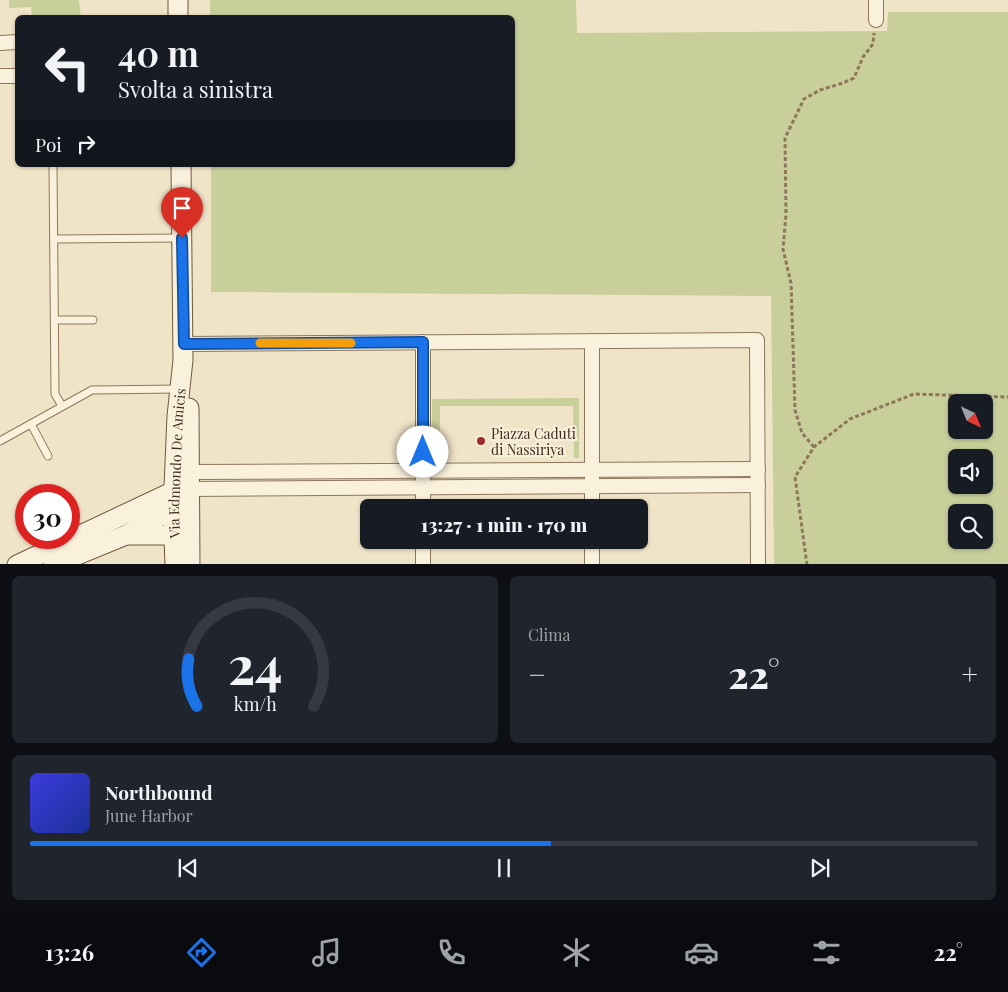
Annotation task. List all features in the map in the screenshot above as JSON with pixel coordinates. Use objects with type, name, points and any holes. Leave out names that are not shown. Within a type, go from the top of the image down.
[{"type":"main road","points":[[178,0],[178,15]]},
{"type":"main road","name":"Via Edmondo De Amicis","points":[[175,564],[174,537],[183,494],[190,411],[184,352],[180,167]]},
{"type":"main road","name":"Via Edmondo De Amicis","points":[[184,352],[177,416],[190,564]]},
{"type":"main road","points":[[53,564],[126,535],[183,494]]},
{"type":"main road","points":[[17,564],[183,494]]},
{"type":"main road","points":[[126,535],[165,535],[174,537]]},
{"type":"street","points":[[876,0],[876,20]]},
{"type":"street","points":[[0,43],[15,42]]},
{"type":"street","points":[[0,76],[15,76]]},
{"type":"street","points":[[184,352],[423,342],[757,340],[758,564]]},
{"type":"street","points":[[592,341],[592,499]]},
{"type":"street","points":[[423,342],[423,499]]},
{"type":"street","points":[[183,494],[423,471],[758,469]]},
{"type":"street","points":[[183,494],[423,487],[758,485]]},
{"type":"street","points":[[423,549],[423,564]]},
{"type":"street","points":[[592,549],[592,564]]},
{"type":"lane","points":[[54,167],[54,394],[62,406]]},
{"type":"lane","points":[[54,239],[182,238]]},
{"type":"lane","points":[[55,320],[93,320]]},
{"type":"lane","points":[[0,441],[92,390],[180,389]]},
{"type":"lane","points":[[31,424],[48,456]]},
{"type":"path","points":[[814,447],[802,433],[795,410],[792,283],[783,249],[786,214],[785,138],[804,99],[820,90],[854,78],[863,57],[873,44],[876,20]]},
{"type":"path","points":[[807,564],[796,477],[814,447],[850,419],[914,394],[1008,397]]},
{"type":"green space","points":[[9,0],[79,0],[81,15],[32,15],[31,7],[9,8]]},
{"type":"green space","points":[[210,0],[576,0],[577,33],[887,31],[888,12],[1008,12],[1008,564],[774,564],[771,296],[211,292],[211,167],[515,167],[515,15],[210,15]]},
{"type":"green space","points":[[579,398],[579,458],[574,458],[573,406],[440,406],[440,459],[432,459],[432,399]]},
{"type":"slow traffic","points":[[260,343],[351,343]]},
{"type":"place","name":"Piazza Caduti di Nassiriya","points":[[481,441]]},
{"type":"route","points":[[182,238],[184,344],[423,342],[423,452]]}]
